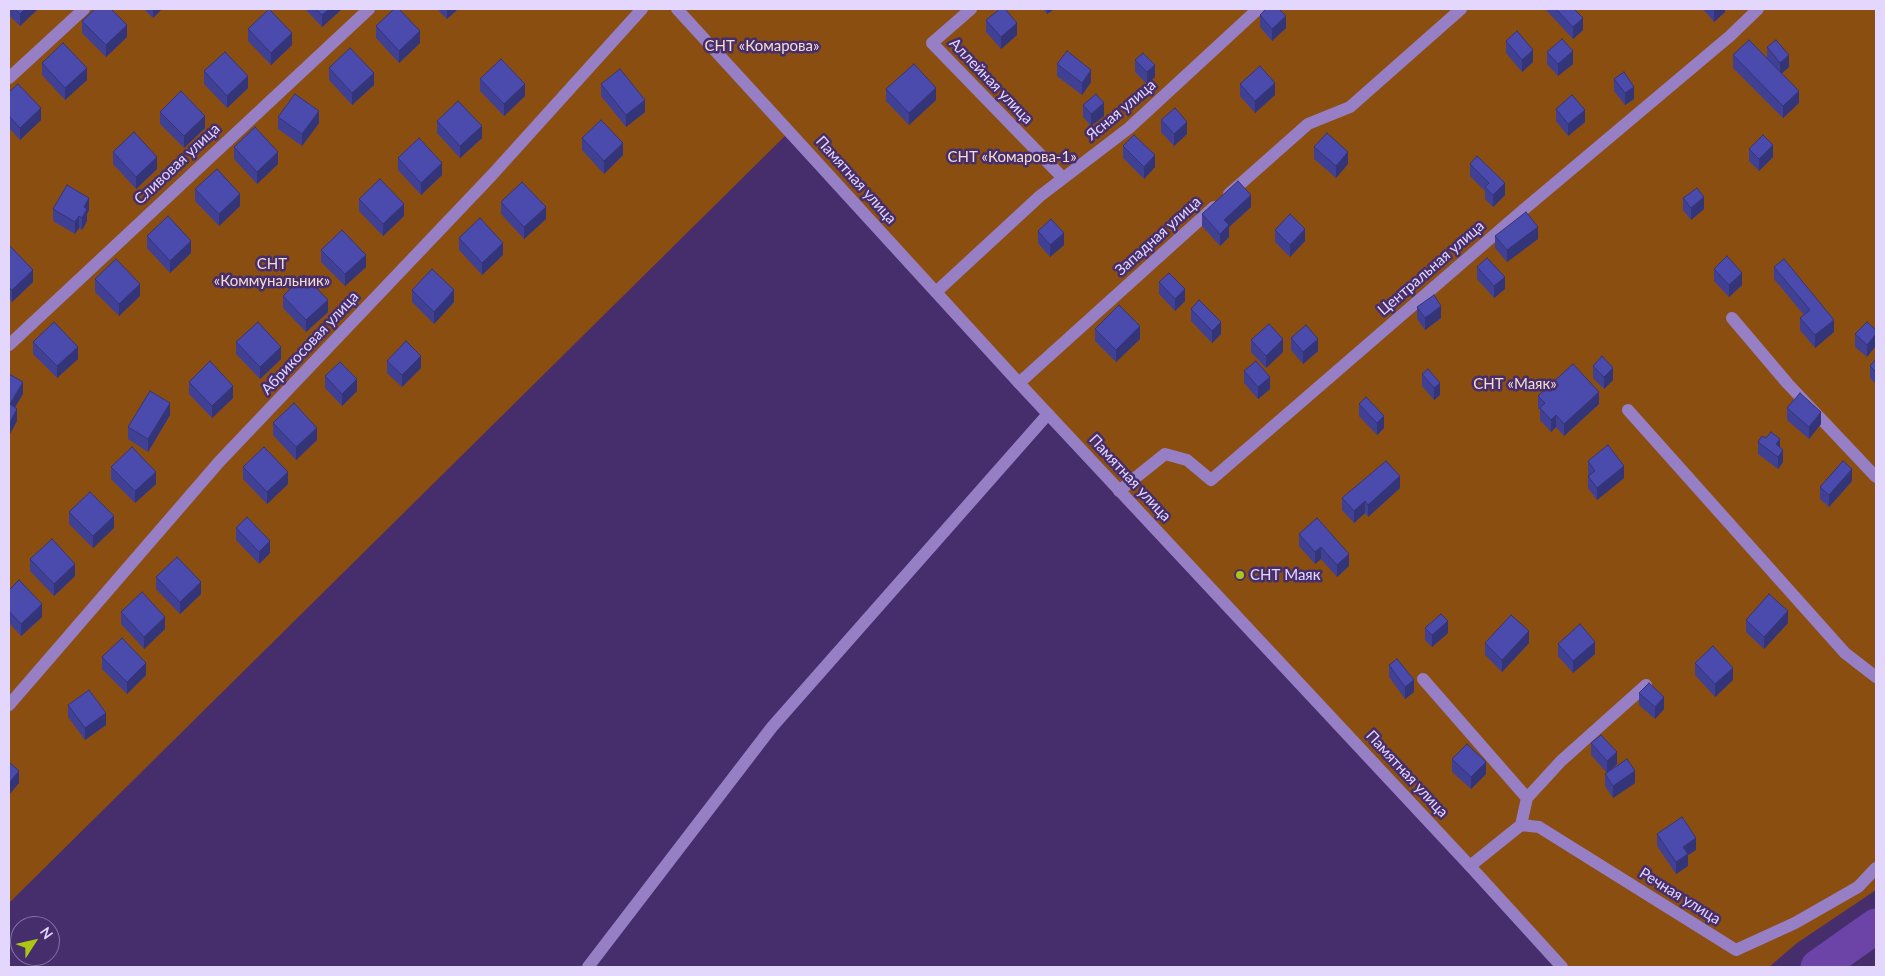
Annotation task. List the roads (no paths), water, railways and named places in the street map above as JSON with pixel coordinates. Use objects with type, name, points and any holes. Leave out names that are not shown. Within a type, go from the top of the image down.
[{"type":"street","points":[[9,78],[84,9]]},
{"type":"street","name":"Сливовая улица","points":[[9,346],[369,9]]},
{"type":"street","name":"Абрикосовая улица","points":[[9,705],[219,462],[492,175],[642,9]]},
{"type":"street","name":"Аллейная улица","points":[[972,9],[932,43],[1063,178]]},
{"type":"street","name":"Ясная улица","points":[[936,292],[1040,196],[1129,128],[1258,9]]},
{"type":"street","name":"Западная улица","points":[[1019,383],[1308,124],[1350,107],[1461,9]]},
{"type":"street","name":"Центральная улица","points":[[1119,491],[1165,454],[1188,460],[1211,480],[1530,205],[1730,36],[1758,9]]},
{"type":"street","name":"Памятная улица","points":[[682,10],[1019,383],[1562,967]]},
{"type":"street","points":[[1732,318],[1788,384],[1874,471]]},
{"type":"street","points":[[1628,410],[1845,653],[1876,677]]},
{"type":"street","points":[[588,967],[772,727],[1048,414]]},
{"type":"street","points":[[1423,679],[1527,798]]},
{"type":"street","points":[[1470,866],[1521,825],[1527,798],[1561,761],[1646,685]]},
{"type":"street","name":"Речная улица","points":[[1521,825],[1540,827],[1736,950],[1795,923],[1850,891],[1876,868]]},
{"type":"waterway","points":[[1818,967],[1876,926]]},
{"type":"place","name":"СНТ Маяк","points":[[1240,575]]},
{"type":"park label","name":"СНТ «Комарова»","points":[[762,46]]},
{"type":"park label","name":"СНТ «Комарова-1»","points":[[1012,157]]},
{"type":"park label","name":"СНТ «Коммунальник»","points":[[272,272]]},
{"type":"park label","name":"СНТ «Маяк»","points":[[1515,384]]}]
